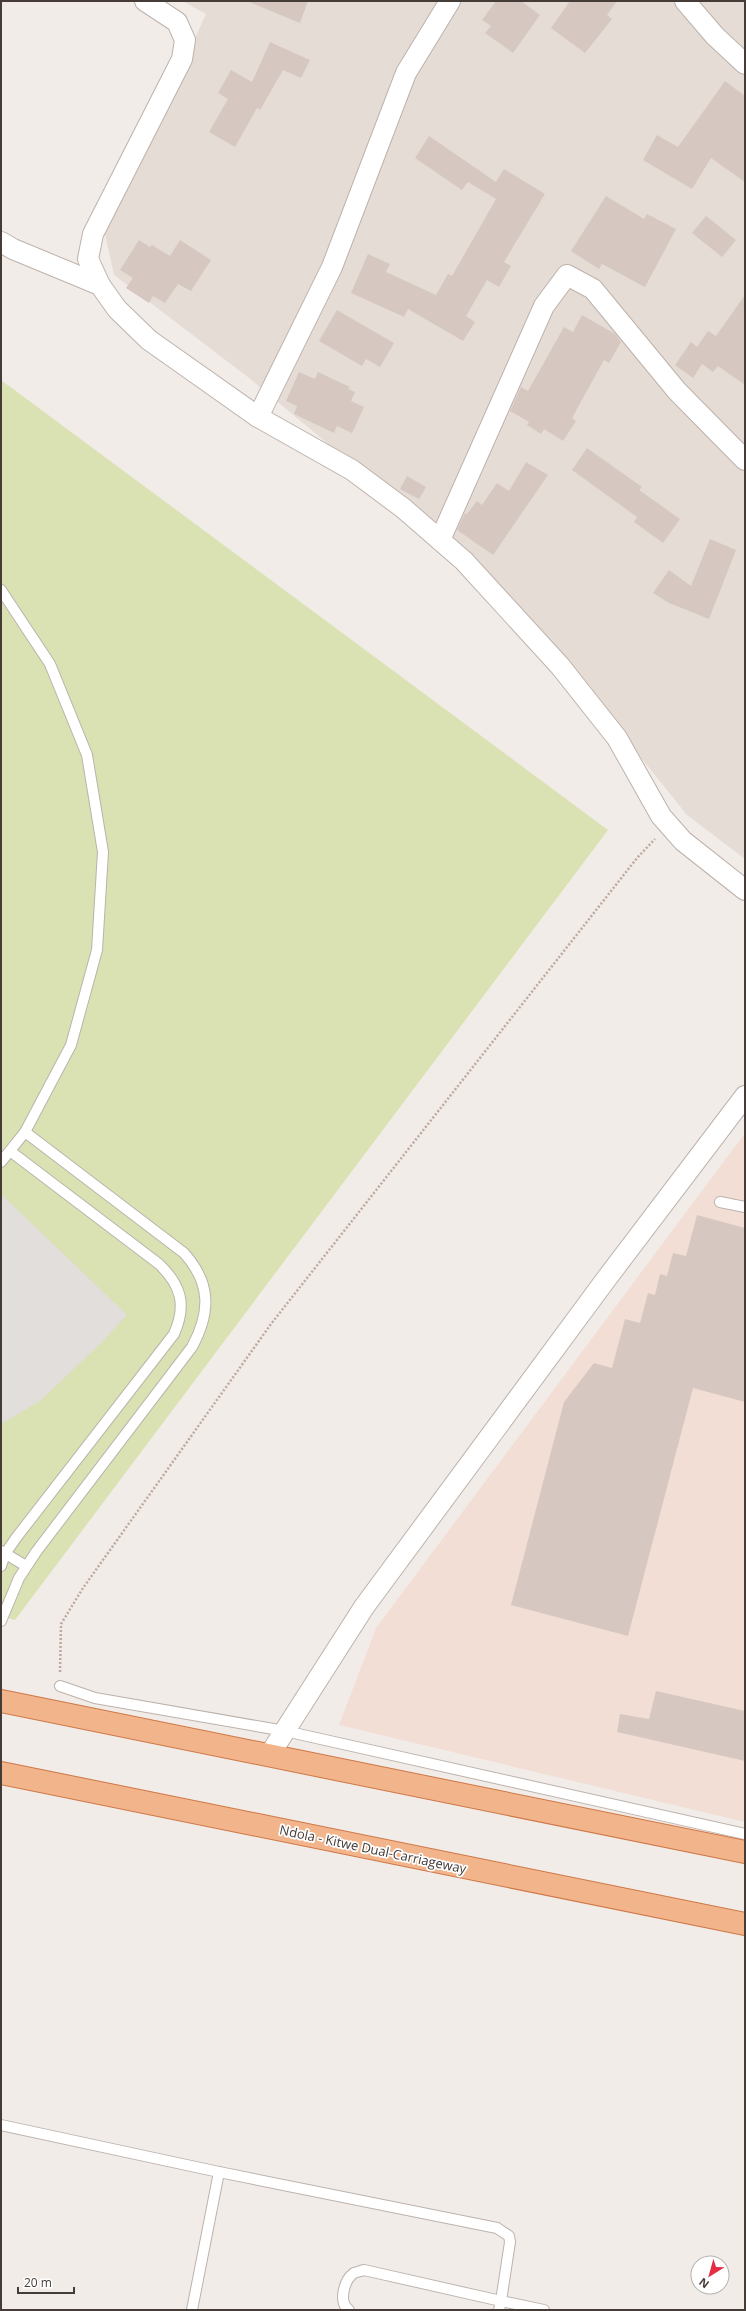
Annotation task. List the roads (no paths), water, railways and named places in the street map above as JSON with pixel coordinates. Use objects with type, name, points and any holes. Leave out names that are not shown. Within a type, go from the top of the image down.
[{"type":"highway","points":[[1,1702],[270,1754],[745,1852]]},
{"type":"highway","name":"Ndola - Kitwe Dual-Carriageway","points":[[1,1773],[745,1924]]},
{"type":"street","points":[[145,1],[176,22],[186,40],[182,59],[93,234],[88,259],[100,285],[117,309],[149,340],[258,417],[352,470],[403,508],[464,561],[560,666],[617,738],[641,782],[668,824],[709,863],[745,890]]},
{"type":"street","points":[[258,417],[332,267],[406,73],[450,1]]},
{"type":"street","points":[[685,1],[715,36],[745,64]]},
{"type":"street","points":[[1,242],[13,249],[100,285]]},
{"type":"street","points":[[440,540],[544,306],[567,275],[593,290],[677,390],[745,460]]},
{"type":"street","points":[[270,1754],[364,1607],[602,1284],[745,1096]]},
{"type":"lane","points":[[1,590],[50,664],[87,755],[103,852],[97,950],[73,1038],[25,1132],[1,1162]]},
{"type":"lane","points":[[1,1621],[26,1566],[192,1347],[200,1333],[205,1317],[206,1299],[203,1281],[196,1267],[184,1253],[25,1132]]},
{"type":"lane","points":[[1,1566],[3,1552],[174,1334],[180,1320],[181,1305],[178,1288],[172,1276],[159,1264],[10,1151]]},
{"type":"lane","points":[[720,1202],[745,1207]]},
{"type":"lane","points":[[3,1552],[26,1566]]},
{"type":"lane","points":[[60,1686],[95,1698],[285,1731],[745,1834]]},
{"type":"lane","points":[[1,2125],[219,2172],[497,2228],[509,2236],[510,2242],[500,2305]]},
{"type":"lane","points":[[192,2310],[219,2172]]},
{"type":"lane","points":[[349,2310],[346,2308],[343,2299],[346,2283],[354,2273],[364,2270],[500,2305],[544,2310]]}]
